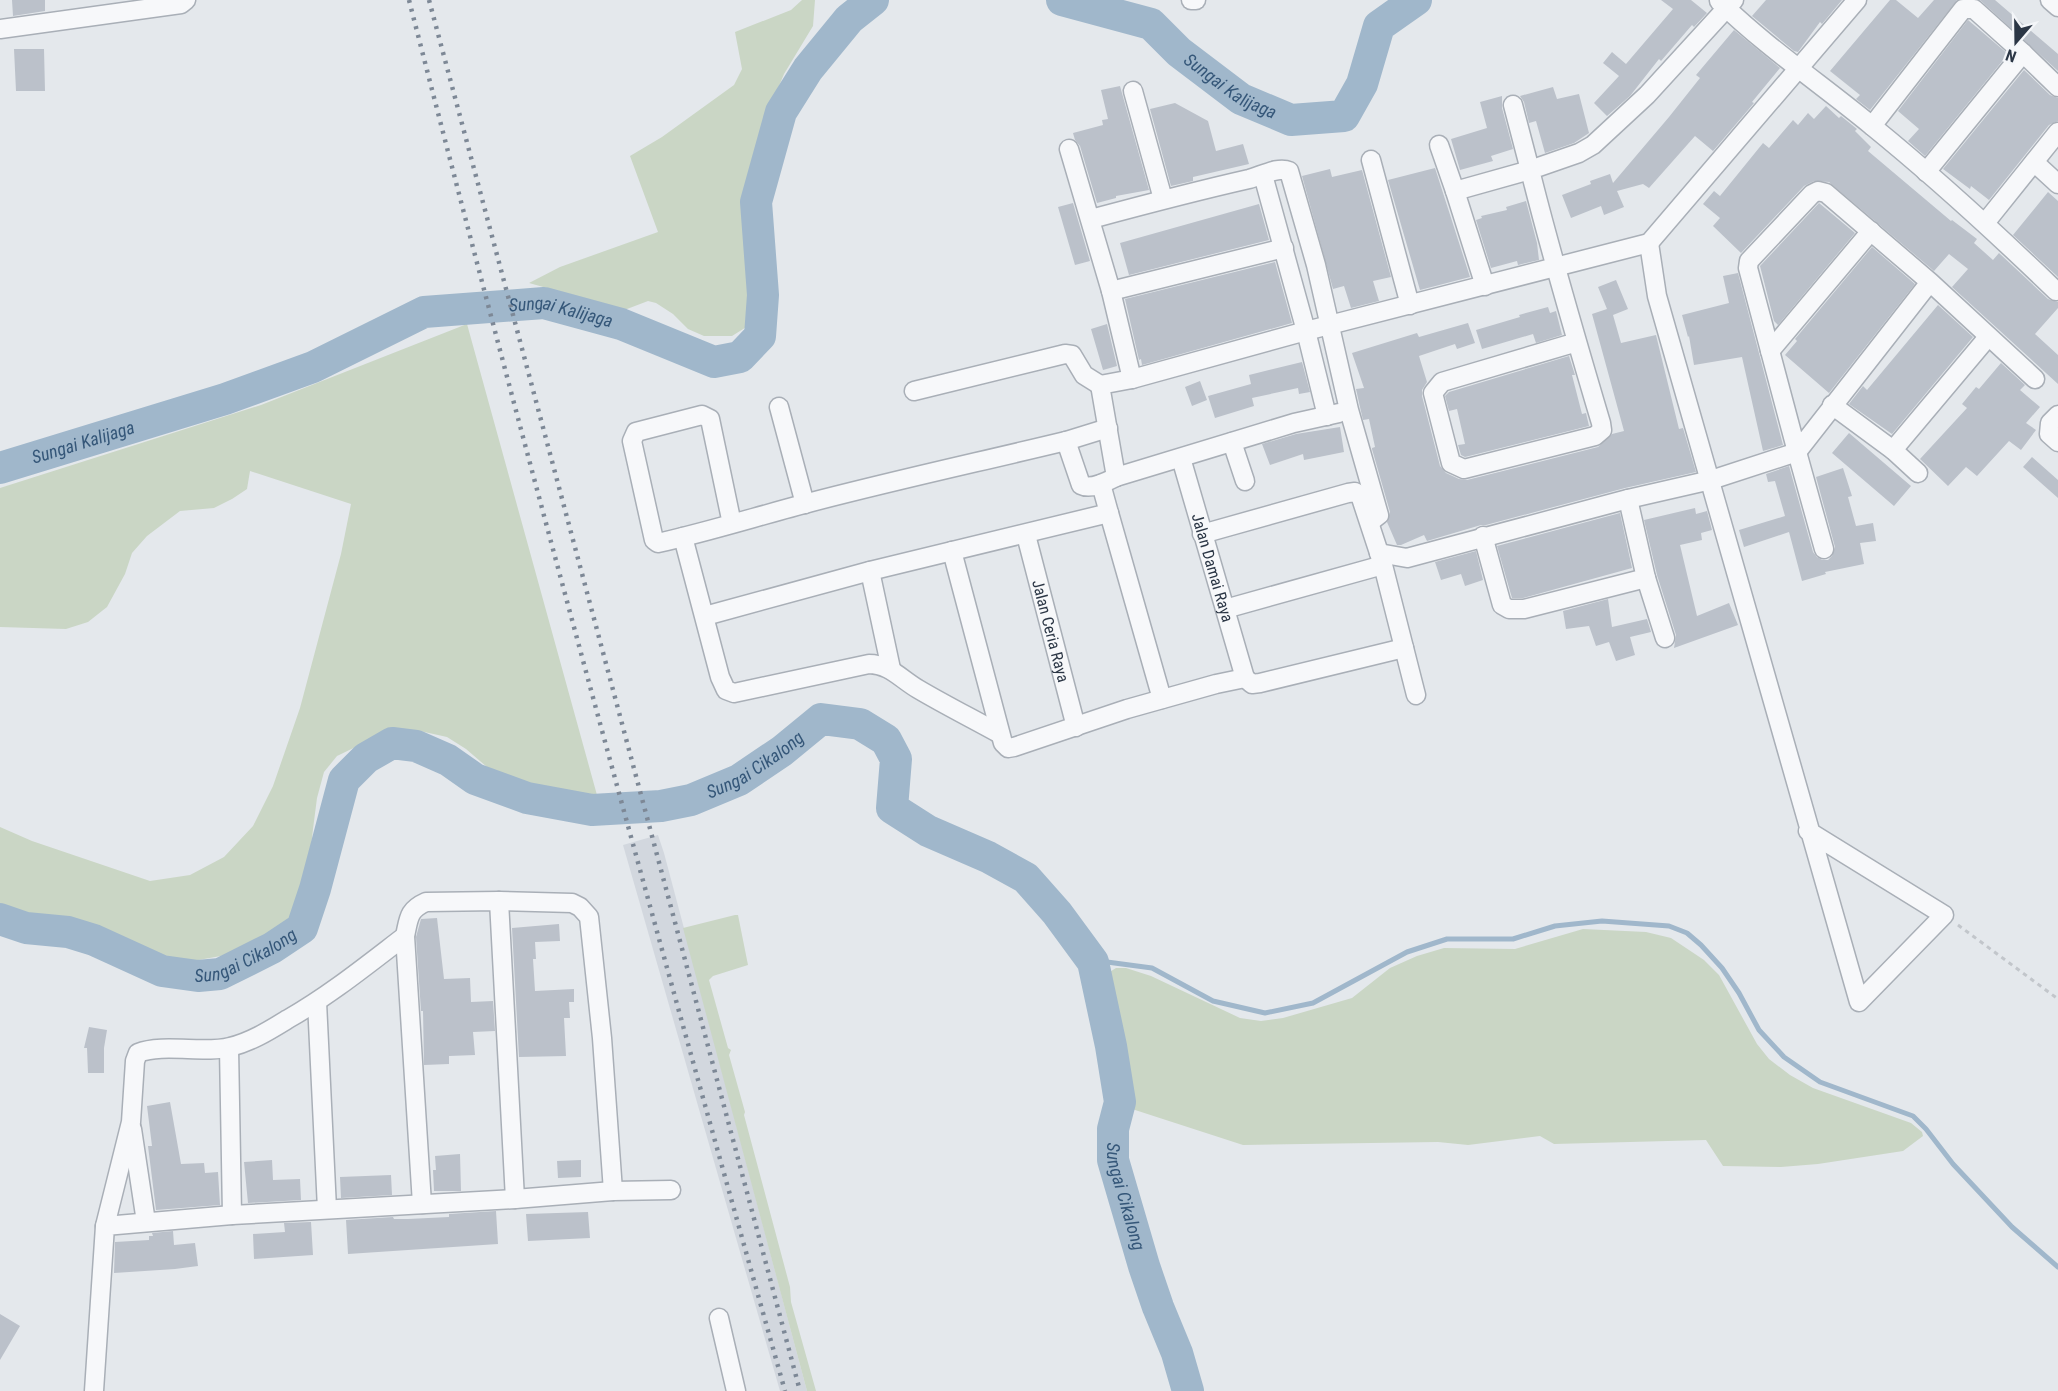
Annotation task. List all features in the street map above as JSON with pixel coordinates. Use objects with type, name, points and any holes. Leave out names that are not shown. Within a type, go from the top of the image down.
[{"type":"street","points":[[1191,0],[1196,0]]},
{"type":"street","points":[[914,392],[1065,354],[1072,355],[1086,378],[1100,384],[1132,379],[1306,331],[1649,243],[1857,0]]},
{"type":"street","points":[[2050,0],[2058,7]]},
{"type":"street","points":[[0,29],[188,1]]},
{"type":"street","points":[[1455,191],[1530,170],[1579,153],[1593,145],[1647,95],[1726,3],[1799,69],[1926,172],[2056,291]]},
{"type":"street","points":[[1872,126],[1963,9],[1974,9],[2058,87]]},
{"type":"street","points":[[1926,172],[2023,53]]},
{"type":"street","points":[[1133,91],[1163,199]]},
{"type":"street","points":[[1513,105],[1555,268],[1577,342],[1602,427],[1599,434],[1464,469],[1451,463],[1433,393],[1437,386],[1442,382],[1577,342]]},
{"type":"street","points":[[1985,224],[2058,132]]},
{"type":"street","points":[[1439,145],[1485,286]]},
{"type":"street","points":[[1069,149],[1111,291],[1132,379]]},
{"type":"street","points":[[1371,160],[1410,305]]},
{"type":"street","points":[[2034,162],[2058,184]]},
{"type":"street","points":[[1091,219],[1279,169],[1289,171],[1316,264],[1349,410],[1379,515],[1370,522]]},
{"type":"street","points":[[1263,175],[1327,416]]},
{"type":"street","points":[[1824,549],[1748,268],[1749,261],[1812,194],[1818,191],[1826,193],[1930,282],[2035,379]]},
{"type":"street","points":[[1770,351],[1871,231]]},
{"type":"street","points":[[1649,243],[1657,296],[1711,480],[1808,831],[1859,1002],[1944,915],[1808,831]]},
{"type":"street","points":[[1111,291],[1284,248]]},
{"type":"street","points":[[1225,609],[1386,557],[1407,558],[1483,536],[1711,480],[1797,452],[1930,282]]},
{"type":"street","points":[[1893,450],[1988,337]]},
{"type":"street","points":[[1100,384],[1108,428],[1109,513],[1162,699]]},
{"type":"street","points":[[1832,405],[1893,450],[1918,473]]},
{"type":"street","points":[[779,407],[805,504]]},
{"type":"street","points":[[1066,441],[1081,484],[1086,487],[1294,423],[1349,410]]},
{"type":"street","points":[[732,524],[710,419],[702,415],[638,430],[633,435],[654,540],[658,543],[732,524],[805,504],[1066,441],[1108,428]]},
{"type":"street","points":[[2058,415],[2050,423],[2049,434],[2058,442]]},
{"type":"street","points":[[1232,442],[1245,481]]},
{"type":"street","name":"Jalan Damai Raya","points":[[1181,458],[1245,678]]},
{"type":"street","points":[[1202,534],[1352,492],[1362,498],[1386,557],[1416,695]]},
{"type":"street","points":[[1628,499],[1646,578],[1665,638]]},
{"type":"street","points":[[705,616],[870,571],[1109,513]]},
{"type":"street","name":"Jalan Ceria Raya","points":[[1026,534],[1076,727]]},
{"type":"street","points":[[1483,536],[1502,605],[1509,609],[1524,609],[1646,578]]},
{"type":"street","points":[[683,537],[720,677],[724,688],[729,692],[734,693],[869,664],[882,666],[891,669],[917,688],[1000,734]]},
{"type":"street","points":[[952,551],[1000,734],[1003,743],[1008,747],[1162,699],[1245,678],[1252,684],[1260,683],[1404,648]]},
{"type":"street","points":[[870,571],[891,669]]},
{"type":"street","points":[[498,901],[515,1199]]},
{"type":"street","points":[[422,1204],[405,936],[410,915],[417,906],[426,902],[572,903],[589,916],[602,1038],[613,1191]]},
{"type":"street","points":[[94,1391],[105,1226],[131,1122],[135,1061],[138,1053],[229,1048],[268,1031],[317,1002],[405,936]]},
{"type":"street","points":[[317,1002],[327,1209]]},
{"type":"street","points":[[229,1048],[232,1215]]},
{"type":"street","points":[[131,1122],[146,1222]]},
{"type":"street","points":[[105,1226],[232,1215],[515,1199],[613,1191],[671,1190]]},
{"type":"street","points":[[719,1318],[736,1391]]},
{"type":"path","points":[[1944,915],[2058,999]]},
{"type":"shaded area","points":[[658,835],[807,1391],[780,1391],[623,845]]},
{"type":"green space","points":[[802,0],[815,0],[813,26],[784,74],[766,117],[755,154],[750,211],[750,259],[755,306],[748,326],[732,336],[704,336],[688,329],[673,314],[656,303],[648,301],[627,309],[607,310],[591,307],[554,290],[529,283],[560,267],[658,232],[630,156],[662,137],[734,85],[742,69],[735,32],[791,10]]},
{"type":"green space","points":[[467,324],[600,806],[579,804],[547,796],[494,773],[466,749],[447,737],[420,731],[396,734],[370,740],[337,756],[324,772],[317,798],[313,829],[308,902],[294,918],[265,941],[232,954],[176,964],[85,927],[32,921],[0,908],[0,827],[32,841],[150,881],[190,875],[224,857],[253,826],[273,786],[300,708],[341,554],[351,504],[250,471],[247,489],[232,499],[214,508],[180,511],[147,536],[132,553],[125,574],[107,607],[88,622],[66,629],[0,627],[0,488],[261,405]]},
{"type":"green space","points":[[738,915],[748,965],[713,976],[709,980],[728,1048],[731,1050],[729,1055],[790,1287],[791,1302],[816,1391],[807,1391],[683,928]]},
{"type":"green space","points":[[1583,929],[1646,932],[1671,938],[1704,960],[1719,975],[1757,1044],[1769,1059],[1790,1075],[1813,1088],[1911,1123],[1922,1132],[1923,1136],[1903,1151],[1818,1164],[1781,1167],[1723,1166],[1706,1140],[1554,1144],[1540,1136],[1468,1145],[1438,1142],[1243,1145],[1132,1109],[1105,975],[1116,968],[1126,968],[1151,976],[1240,1018],[1261,1021],[1283,1018],[1352,998],[1390,968],[1417,956],[1444,948],[1515,949]]},
{"type":"building","points":[[12,0],[45,0],[45,11],[13,16]]},
{"type":"building","points":[[1661,0],[1691,0],[1707,13],[1694,27],[1692,25],[1661,61],[1659,59],[1630,96],[1607,116],[1594,103],[1619,76],[1603,63],[1612,52],[1626,64],[1673,9]]},
{"type":"building","points":[[1766,0],[1842,0],[1822,24],[1820,22],[1798,52],[1752,16]]},
{"type":"building","points":[[1890,0],[1896,0],[1918,18],[1934,0],[1957,0],[1870,110],[1856,99],[1860,95],[1830,71]]},
{"type":"building","points":[[1980,0],[1995,0],[2058,54],[2058,71]]},
{"type":"building","points":[[1968,20],[2008,54],[1925,156],[1908,141],[1919,129],[1898,111]]},
{"type":"building","points":[[1734,30],[1780,68],[1713,151],[1695,136],[1649,188],[1643,184],[1617,191],[1624,207],[1604,215],[1601,206],[1571,218],[1562,195],[1610,174],[1613,183],[1700,78],[1696,75]]},
{"type":"building","points":[[14,49],[44,49],[45,91],[16,91]]},
{"type":"building","points":[[2024,70],[2050,95],[2058,98],[2058,121],[2049,125],[1989,200],[1943,169]]},
{"type":"building","points":[[1120,86],[1149,190],[1116,196],[1116,198],[1097,203],[1080,146],[1073,133],[1103,125],[1102,120],[1108,119],[1101,90]]},
{"type":"building","points":[[1553,87],[1557,99],[1579,94],[1589,133],[1574,143],[1545,153],[1536,121],[1529,123],[1524,102],[1520,96]]},
{"type":"building","points":[[1502,96],[1502,108],[1513,149],[1491,156],[1493,161],[1460,170],[1451,139],[1487,128],[1480,102]]},
{"type":"building","points":[[1175,103],[1208,121],[1216,151],[1243,144],[1249,164],[1193,177],[1193,181],[1171,186],[1150,109]]},
{"type":"building","points":[[1826,106],[1839,118],[1841,116],[1857,129],[1855,131],[1871,147],[1868,151],[1951,221],[1977,239],[1974,243],[1993,260],[1999,253],[2048,299],[2058,302],[2058,308],[2035,334],[2058,355],[2058,384],[1952,287],[1968,269],[1949,254],[1934,271],[1829,182],[1814,181],[1804,186],[1741,253],[1713,226],[1720,218],[1703,204],[1714,191],[1720,196],[1763,143],[1769,148],[1793,120],[1798,125],[1808,113],[1814,119]]},
{"type":"building","points":[[1435,168],[1470,277],[1420,290],[1388,180]]},
{"type":"building","points":[[1330,169],[1332,177],[1362,170],[1391,277],[1373,281],[1379,301],[1351,308],[1344,286],[1333,289],[1302,176]]},
{"type":"building","points":[[2048,192],[2058,201],[2058,277],[2013,235]]},
{"type":"building","points":[[1526,201],[1539,260],[1518,265],[1517,261],[1491,268],[1476,220],[1482,218],[1481,216],[1507,210],[1506,207]]},
{"type":"building","points":[[1073,203],[1090,261],[1075,265],[1058,207]]},
{"type":"building","points":[[1819,203],[1855,233],[1778,325],[1774,321],[1760,266]]},
{"type":"building","points":[[1259,204],[1269,240],[1129,275],[1120,243]]},
{"type":"building","points":[[1872,247],[1915,284],[1829,393],[1785,355],[1797,341],[1795,339]]},
{"type":"building","points":[[1275,262],[1292,323],[1142,365],[1125,299]]},
{"type":"building","points":[[1738,273],[1783,445],[1763,451],[1742,357],[1694,365],[1689,336],[1682,315],[1729,303],[1723,276]]},
{"type":"building","points":[[1616,280],[1628,309],[1613,315],[1621,343],[1656,335],[1679,429],[1683,428],[1696,472],[1625,488],[1427,541],[1424,535],[1397,545],[1387,522],[1390,512],[1372,449],[1375,447],[1369,419],[1363,420],[1356,389],[1364,388],[1352,353],[1417,333],[1419,337],[1468,323],[1475,343],[1457,349],[1455,344],[1419,356],[1427,382],[1422,390],[1422,396],[1440,466],[1446,473],[1459,479],[1467,480],[1598,447],[1612,434],[1624,431],[1592,314],[1607,309],[1598,287]]},
{"type":"building","points":[[1938,305],[1973,337],[1892,434],[1849,404],[1863,386],[1867,390]]},
{"type":"building","points":[[1548,307],[1550,313],[1556,311],[1562,335],[1536,343],[1533,334],[1482,349],[1476,330]]},
{"type":"building","points":[[1107,324],[1117,366],[1103,370],[1091,329]]},
{"type":"building","points":[[1569,356],[1582,414],[1586,413],[1589,426],[1465,457],[1461,455],[1458,445],[1465,444],[1457,409],[1449,411],[1445,396],[1449,392]]},
{"type":"building","points":[[1302,362],[1310,392],[1299,394],[1298,388],[1252,398],[1254,406],[1215,418],[1208,396],[1251,384],[1249,375]]},
{"type":"building","points":[[2001,363],[2025,385],[2020,390],[2040,407],[2026,423],[2036,430],[2021,450],[2009,441],[1977,476],[1966,467],[1948,486],[1920,459],[1967,408],[1962,404],[1976,387],[1979,389]]},
{"type":"building","points":[[1200,381],[1207,400],[1192,406],[1185,387]]},
{"type":"building","points":[[1340,427],[1344,452],[1304,460],[1303,454],[1270,465],[1262,444],[1296,434]]},
{"type":"building","points":[[1849,433],[1911,486],[1894,506],[1832,453]]},
{"type":"building","points":[[2032,457],[2058,480],[2058,498],[2023,467]]},
{"type":"building","points":[[1789,466],[1813,552],[1822,560],[1828,560],[1832,556],[1835,547],[1816,477],[1843,468],[1852,496],[1848,497],[1856,526],[1873,523],[1876,541],[1860,543],[1864,564],[1825,572],[1826,574],[1802,581],[1789,532],[1744,547],[1739,530],[1785,516],[1775,481],[1768,482],[1766,474]]},
{"type":"building","points":[[1695,508],[1696,514],[1707,511],[1712,530],[1701,533],[1702,540],[1680,545],[1697,616],[1729,603],[1738,625],[1674,648],[1676,635],[1657,575],[1644,520]]},
{"type":"building","points":[[1620,513],[1632,568],[1523,598],[1512,598],[1497,546]]},
{"type":"building","points":[[1476,551],[1483,580],[1465,586],[1461,574],[1441,580],[1435,562]]},
{"type":"building","points":[[1608,599],[1612,627],[1647,619],[1651,632],[1630,637],[1635,655],[1616,661],[1609,642],[1596,646],[1589,626],[1566,629],[1563,611]]},
{"type":"building","points":[[437,918],[444,979],[470,978],[471,1002],[493,1001],[495,1031],[473,1032],[475,1055],[449,1056],[449,1064],[424,1065],[423,1011],[421,1011],[416,937],[421,919]]},
{"type":"building","points":[[559,924],[560,941],[535,942],[536,959],[533,959],[535,991],[574,989],[574,1002],[569,1002],[570,1018],[564,1018],[566,1056],[519,1057],[512,928]]},
{"type":"building","points":[[89,1027],[107,1030],[104,1073],[88,1073],[87,1048],[84,1048]]},
{"type":"building","points":[[170,1102],[181,1164],[204,1163],[205,1173],[218,1172],[220,1205],[156,1210],[148,1146],[152,1146],[147,1106]]},
{"type":"building","points":[[460,1154],[461,1191],[434,1191],[435,1156]]},
{"type":"building","points":[[272,1160],[273,1180],[300,1179],[301,1200],[248,1203],[244,1162]]},
{"type":"building","points":[[581,1160],[581,1177],[558,1178],[557,1161]]},
{"type":"building","points":[[391,1175],[392,1195],[341,1198],[340,1177]]},
{"type":"building","points":[[496,1211],[498,1244],[348,1254],[346,1220],[449,1217],[449,1214]]},
{"type":"building","points":[[588,1212],[590,1238],[528,1241],[526,1214]]},
{"type":"building","points":[[311,1222],[313,1255],[254,1259],[253,1234],[285,1232],[284,1223]]},
{"type":"building","points":[[173,1231],[174,1245],[195,1243],[198,1266],[114,1273],[115,1242],[149,1240],[149,1236],[153,1236],[152,1233]]},
{"type":"building","points":[[0,1314],[20,1326],[0,1360]]},
{"type":"waterway","name":"Sungai Kalijaga","points":[[0,468],[225,399],[313,367],[424,312],[544,303],[621,324],[714,362],[740,357],[760,336],[763,295],[756,202],[781,112],[808,69],[849,19],[873,0]]},
{"type":"waterway","name":"Sungai Kalijaga","points":[[1062,0],[1151,24],[1179,52],[1241,99],[1291,120],[1344,116],[1362,84],[1379,26],[1416,0]]},
{"type":"waterway","name":"Sungai Cikalong","points":[[0,919],[26,928],[68,932],[94,940],[162,971],[198,976],[220,974],[272,948],[302,928],[315,889],[344,780],[366,758],[392,743],[416,746],[448,760],[475,779],[527,798],[592,810],[661,806],[691,800],[739,780],[782,751],[821,719],[860,724],[886,740],[896,759],[892,808],[928,831],[988,857],[1026,878],[1057,913],[1093,962],[1120,1102],[1113,1129],[1113,1160],[1144,1266],[1177,1353],[1188,1391]]},
{"type":"waterway","points":[[1093,962],[1152,968],[1213,1001],[1265,1013],[1313,1003],[1407,952],[1447,939],[1513,939],[1555,926],[1602,921],[1669,926],[1687,933],[1722,968],[1759,1030],[1784,1057],[1820,1082],[1913,1116],[1953,1164],[2012,1227],[2058,1267]]},
{"type":"railway","points":[[409,0],[593,697],[785,1391]]},
{"type":"railway","points":[[429,0],[800,1391]]}]
